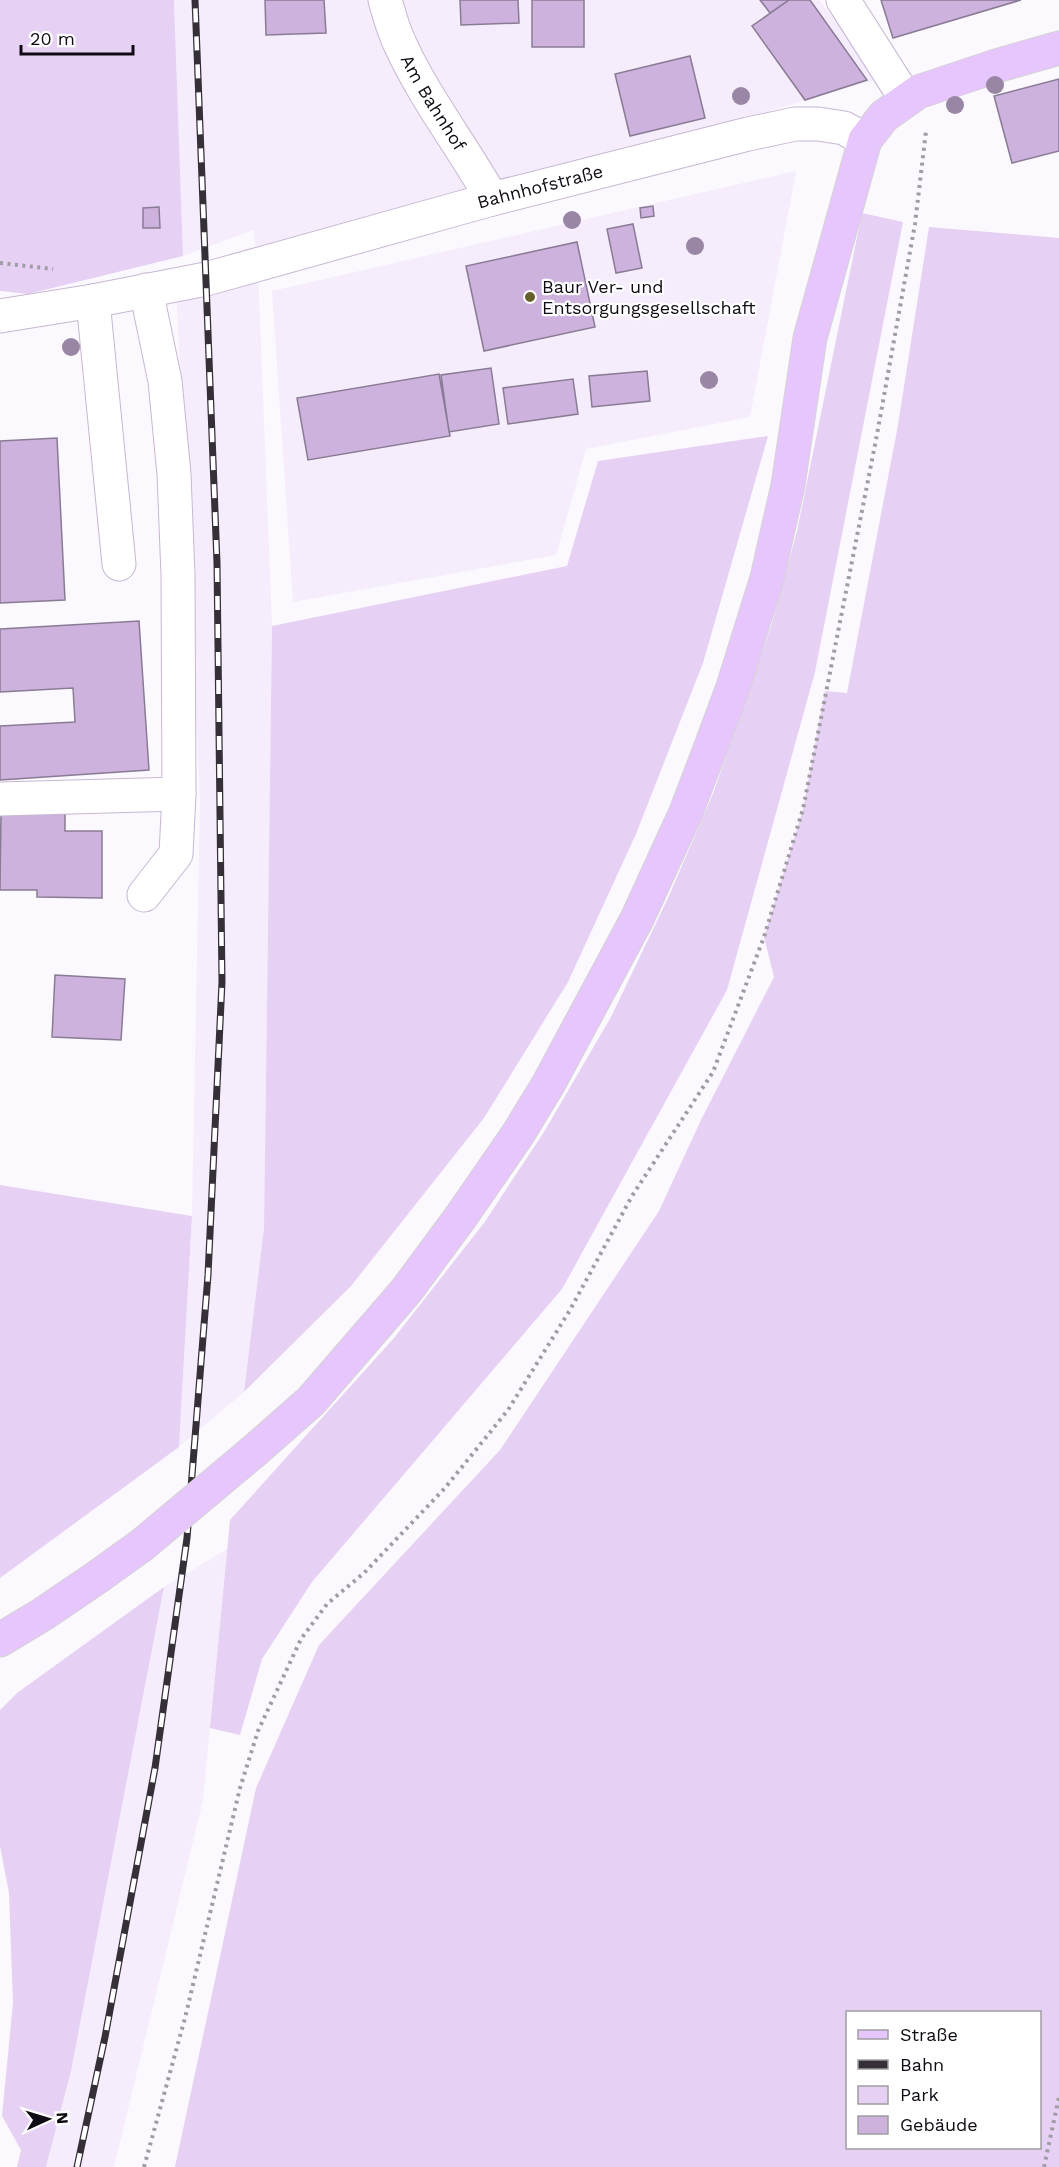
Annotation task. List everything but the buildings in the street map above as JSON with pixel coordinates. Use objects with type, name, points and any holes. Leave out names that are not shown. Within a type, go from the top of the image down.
[{"type":"main road","points":[[0,1640],[43,1614],[142,1545],[311,1401],[406,1291],[518,1134],[578,1031],[637,919],[686,812],[728,700],[767,578],[789,485],[810,338],[865,140],[884,116],[919,92],[1059,48]]},
{"type":"street","name":"Am Bahnhof","points":[[385,0],[399,42],[424,90],[475,168],[492,199]]},
{"type":"street","points":[[843,0],[919,92]]},
{"type":"street","name":"Bahnhofstraße","points":[[0,316],[93,301],[240,270],[492,199],[795,124],[818,124],[844,128],[865,140]]},
{"type":"street","points":[[144,895],[176,854],[179,794],[174,474],[165,381],[146,290]]},
{"type":"street","points":[[93,301],[119,564]]},
{"type":"street","points":[[0,799],[179,794]]},
{"type":"path","points":[[144,2167],[185,2018],[240,1788],[258,1731],[301,1639],[327,1604],[364,1573],[445,1488],[508,1410],[570,1310],[632,1196],[713,1072],[764,937],[803,809],[876,440],[913,236],[919,92]]},
{"type":"path","points":[[1044,2167],[1059,2097]]},
{"type":"shaded area","points":[[174,0],[819,0],[880,78],[320,244],[256,256],[254,230],[183,256]]},
{"type":"shaded area","points":[[796,171],[750,417],[586,449],[556,555],[293,602],[272,291]]},
{"type":"shaded area","points":[[258,270],[272,626],[264,1228],[244,1392],[179,1447],[192,1216],[200,802],[176,286]]},
{"type":"shaded area","points":[[227,1549],[203,1800],[114,2167],[46,2167],[71,2071],[164,1587]]},
{"type":"green space","points":[[0,0],[174,0],[183,256],[28,294],[0,291]]},
{"type":"green space","points":[[862,213],[903,222],[815,672],[727,990],[562,1289],[312,1582],[262,1659],[240,1735],[210,1728],[230,1520],[394,1338],[484,1223],[544,1132],[611,1017],[668,898],[714,791],[771,626],[797,531]]},
{"type":"green space","points":[[929,227],[1059,238],[1059,2167],[175,2167],[256,1788],[319,1645],[500,1450],[659,1211],[701,1120],[774,977],[764,937],[803,809],[825,691],[847,693],[898,425]]},
{"type":"green space","points":[[768,436],[703,663],[636,834],[568,982],[484,1118],[351,1286],[244,1392],[264,1228],[272,626],[567,566],[598,461]]},
{"type":"green space","points":[[0,1185],[192,1216],[179,1447],[0,1578]]},
{"type":"green space","points":[[164,1587],[71,2071],[46,2167],[17,2167],[21,2150],[2,2116],[13,2003],[9,1893],[0,1846],[0,1710],[17,1693]]},
{"type":"railway","points":[[77,2167],[105,2037],[155,1768],[187,1538],[208,1275],[222,982],[217,563],[195,0]]},
{"type":"place","name":"Baur Ver- und Entsorgungsgesellschaft","points":[[530,297]]}]
